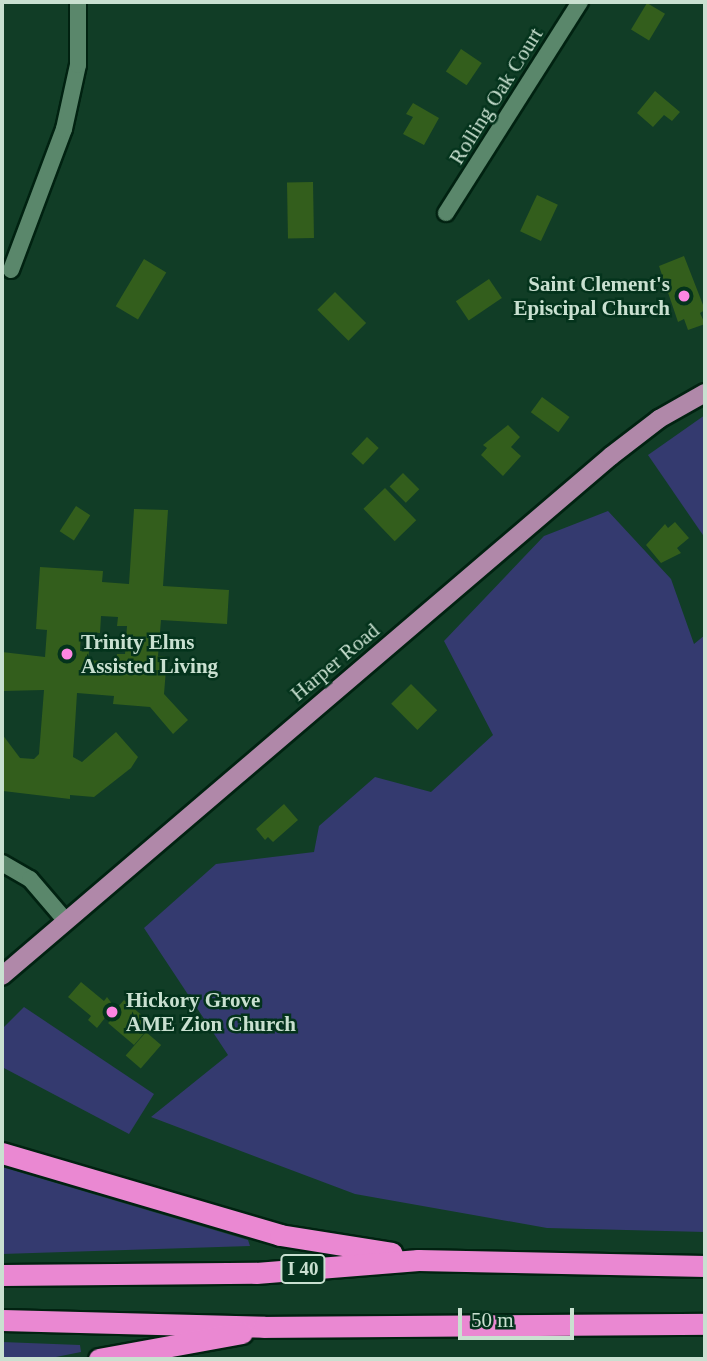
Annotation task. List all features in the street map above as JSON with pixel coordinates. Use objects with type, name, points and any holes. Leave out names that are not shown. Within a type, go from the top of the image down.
[{"type":"highway","points":[[2,1153],[280,1235],[418,1260]]},
{"type":"highway","name":"I 40","points":[[2,1275],[256,1273],[418,1260],[705,1266]]},
{"type":"highway","points":[[2,1320],[264,1327],[705,1324]]},
{"type":"highway","points":[[99,1359],[199,1344],[264,1327]]},
{"type":"main road","name":"Harper Road","points":[[2,976],[611,456],[659,419],[705,393]]},
{"type":"street","points":[[11,270],[64,129],[78,65],[78,2]]},
{"type":"street","name":"Rolling Oak Court","points":[[446,213],[580,2]]},
{"type":"street","points":[[2,863],[30,879],[65,920]]},
{"type":"shaded area","points":[[705,415],[705,538],[648,455]]},
{"type":"shaded area","points":[[608,511],[671,579],[694,644],[705,635],[705,1232],[547,1228],[355,1194],[151,1117],[228,1055],[144,928],[216,864],[314,852],[319,826],[375,777],[431,792],[493,735],[444,641],[544,536]]},
{"type":"shaded area","points":[[24,1007],[154,1094],[129,1134],[2,1067],[2,1029]]},
{"type":"shaded area","points":[[2,1167],[248,1240],[250,1246],[2,1254]]},
{"type":"shaded area","points":[[2,1342],[80,1345],[81,1352],[46,1359],[2,1359]]},
{"type":"building","points":[[647,3],[665,14],[649,40],[631,30]]},
{"type":"building","points":[[461,49],[482,63],[467,85],[446,71]]},
{"type":"building","points":[[655,91],[680,112],[672,121],[664,115],[653,127],[637,113]]},
{"type":"building","points":[[413,103],[439,118],[424,145],[403,134],[413,117],[406,114]]},
{"type":"building","points":[[287,182],[313,182],[314,238],[288,238]]},
{"type":"building","points":[[537,195],[558,205],[541,241],[520,231]]},
{"type":"building","name":"Saint Clement's Episcipal Church","points":[[684,256],[705,310],[700,313],[705,324],[688,330],[684,319],[678,322],[659,266]]},
{"type":"building","points":[[144,259],[166,272],[138,320],[116,306]]},
{"type":"building","points":[[489,279],[502,298],[469,320],[456,301]]},
{"type":"building","points":[[335,292],[366,323],[348,341],[317,310]]},
{"type":"building","points":[[542,397],[570,417],[558,432],[531,412]]},
{"type":"building","points":[[508,425],[520,437],[511,447],[521,456],[503,476],[481,455],[487,448],[483,445]]},
{"type":"building","points":[[367,437],[379,448],[363,465],[351,454]]},
{"type":"building","points":[[403,473],[419,489],[406,503],[390,486]]},
{"type":"building","points":[[385,488],[416,520],[395,541],[363,509]]},
{"type":"building","points":[[76,506],[90,515],[74,540],[60,531]]},
{"type":"building","name":"Trinity Elms Assisted Living","points":[[134,509],[168,510],[163,586],[229,590],[227,624],[161,620],[158,656],[167,657],[164,694],[188,720],[173,734],[150,707],[113,704],[114,696],[77,693],[73,757],[82,762],[116,732],[138,757],[131,768],[94,797],[70,795],[70,799],[3,791],[2,734],[20,758],[34,759],[39,754],[44,690],[2,691],[2,652],[45,657],[47,630],[36,629],[40,567],[103,571],[102,582],[129,584]],"holes":[[[101,616],[118,617],[117,626],[127,626],[125,654],[117,654],[116,662],[88,660],[89,651],[80,651],[81,632],[100,633]]]},
{"type":"building","points":[[675,522],[689,538],[677,548],[681,553],[661,563],[646,545],[665,524],[668,528]]},
{"type":"building","points":[[411,684],[437,710],[417,730],[391,704]]},
{"type":"building","points":[[284,804],[298,820],[273,842],[268,837],[265,840],[256,829]]},
{"type":"building","name":"Hickory Grove AME Zion Church","points":[[81,982],[104,1001],[107,997],[116,1009],[124,1000],[152,1024],[134,1045],[108,1023],[113,1018],[108,1014],[97,1028],[88,1020],[91,1016],[68,997]]},
{"type":"building","points":[[146,1032],[161,1045],[141,1069],[126,1055]]},
{"type":"place","name":"Saint Clement's Episcipal Church","points":[[684,296]]},
{"type":"place","name":"Trinity Elms Assisted Living","points":[[67,654]]},
{"type":"place","name":"Hickory Grove AME Zion Church","points":[[112,1012]]}]
